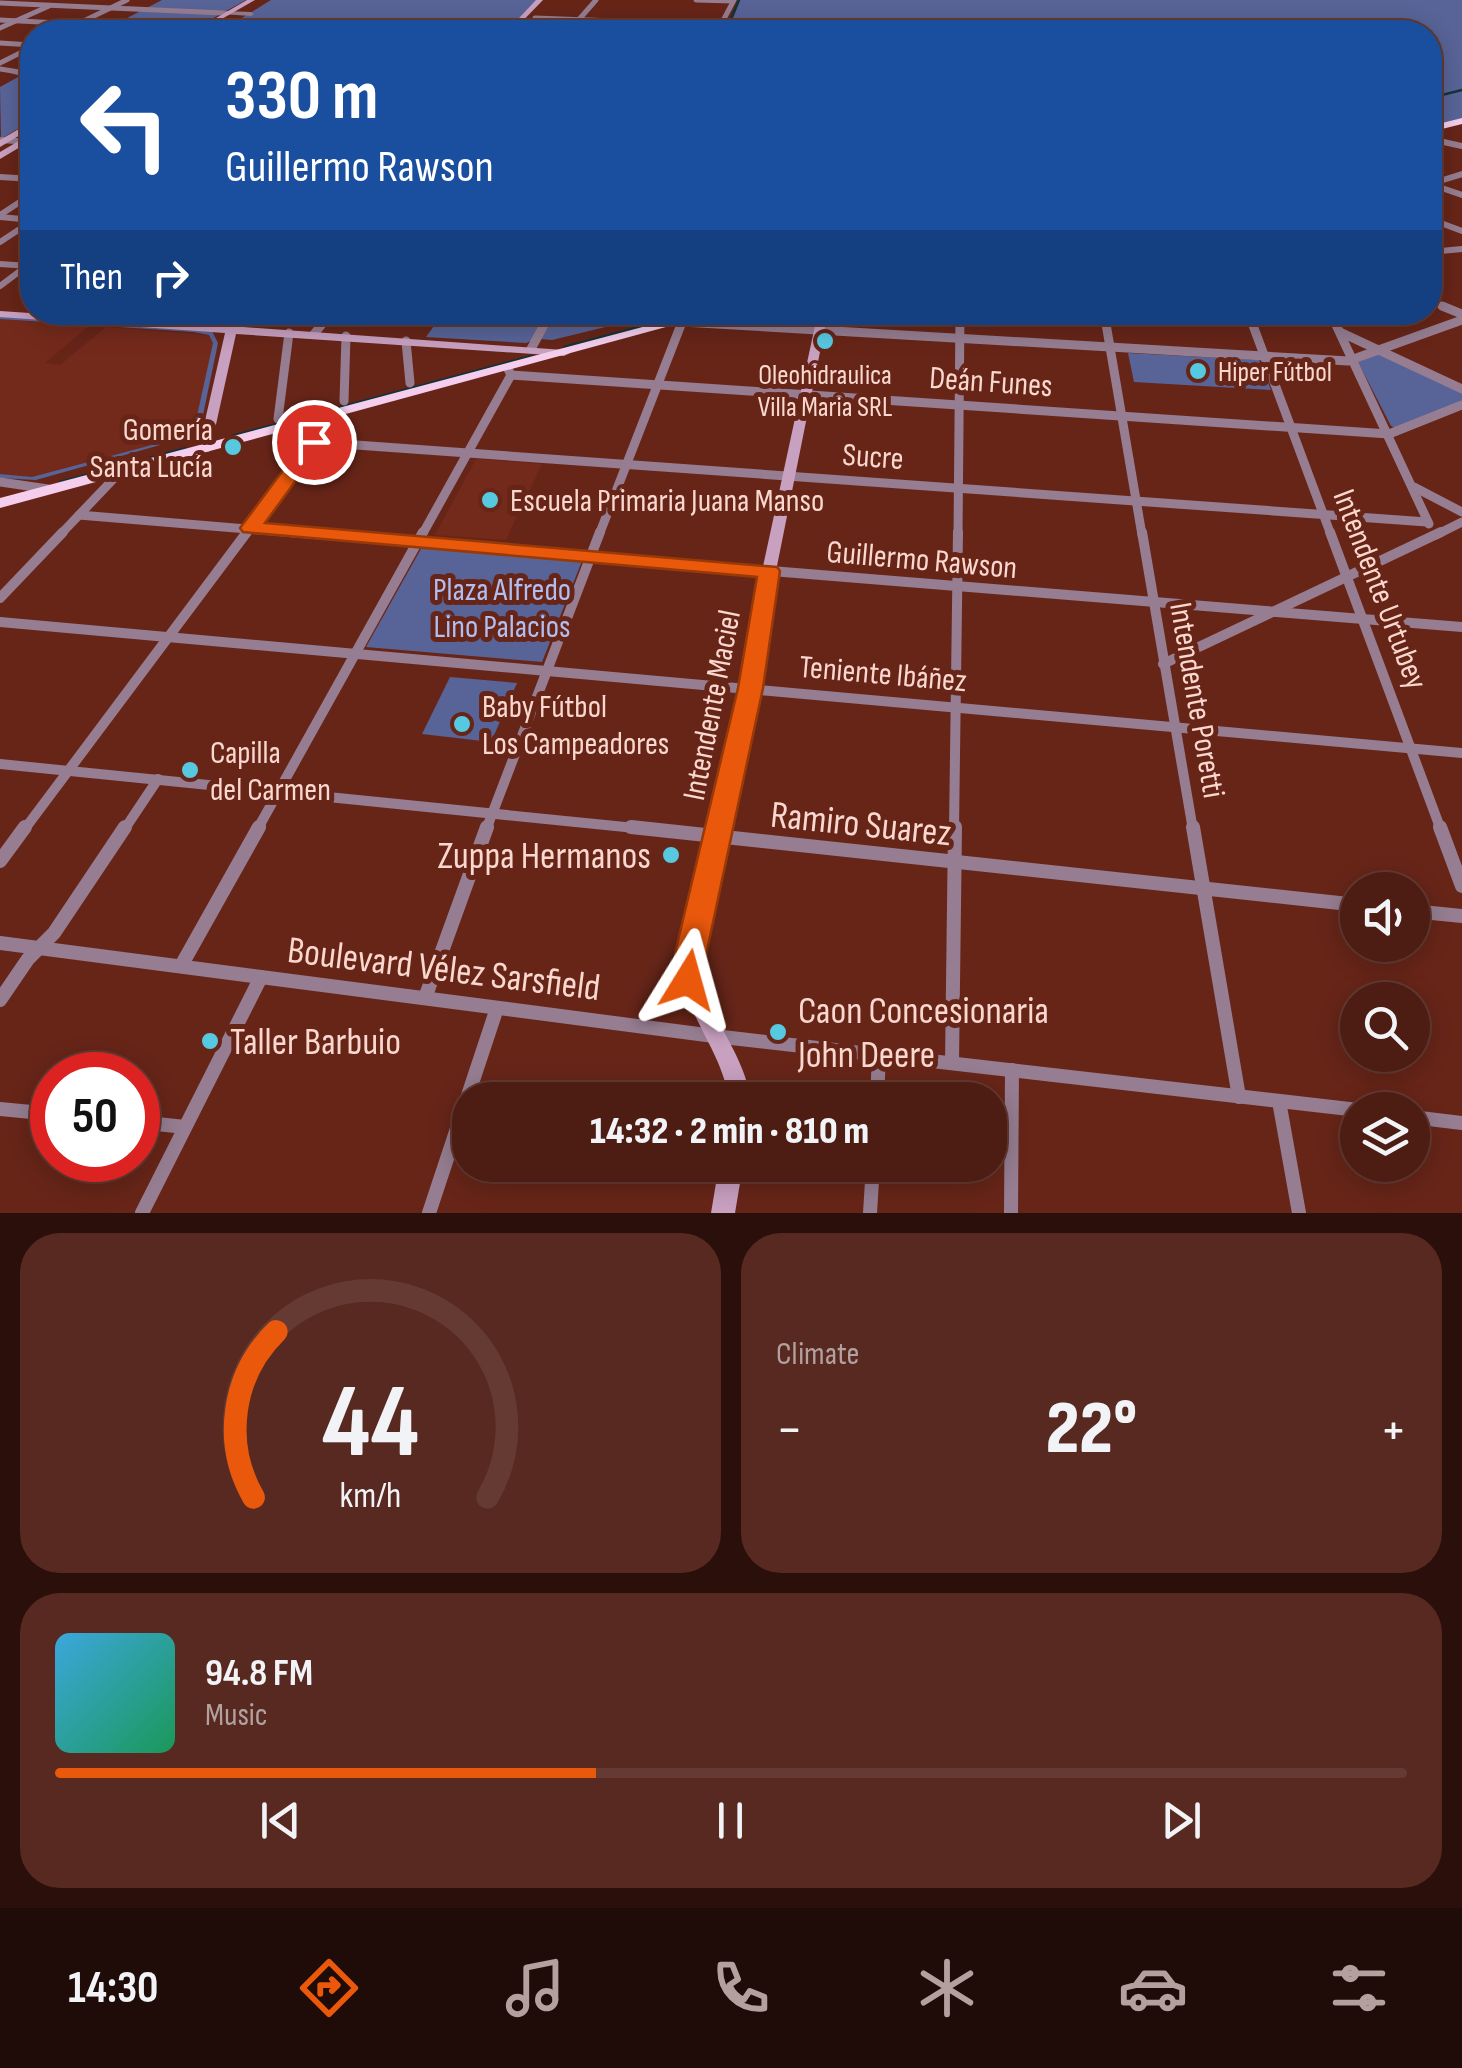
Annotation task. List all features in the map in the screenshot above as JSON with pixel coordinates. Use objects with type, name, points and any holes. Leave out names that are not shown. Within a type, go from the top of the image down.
[{"type":"highway","points":[[0,502],[122,470],[278,419],[534,349],[643,325]]},
{"type":"highway","points":[[0,492],[509,372],[654,325]]},
{"type":"main road","points":[[215,20],[252,0]]},
{"type":"main road","points":[[236,20],[267,0]]},
{"type":"main road","points":[[521,20],[540,0]]},
{"type":"main road","points":[[535,18],[552,0]]},
{"type":"main road","points":[[184,325],[564,354]]},
{"type":"main road","points":[[228,325],[232,329]]},
{"type":"main road","points":[[232,329],[243,325]]},
{"type":"main road","name":"Intendente Maciel","points":[[738,1082],[694,1000],[688,980],[691,949],[751,688],[769,571],[821,325]]},
{"type":"main road","points":[[208,443],[232,329]]},
{"type":"main road","points":[[723,1213],[728,1182]]},
{"type":"street","points":[[14,22],[62,0]]},
{"type":"street","points":[[87,20],[127,0]]},
{"type":"street","points":[[535,18],[579,20],[596,0]]},
{"type":"street","points":[[696,0],[734,1]]},
{"type":"street","points":[[2,2],[247,14]]},
{"type":"street","points":[[0,23],[20,22]]},
{"type":"street","points":[[314,334],[321,325]]},
{"type":"street","points":[[534,349],[545,325]]},
{"type":"street","points":[[425,998],[490,812],[550,670],[676,325]]},
{"type":"street","points":[[766,325],[1353,360],[1442,325]]},
{"type":"street","points":[[952,1063],[960,325]]},
{"type":"street","name":"Intendente Poretti","points":[[1106,325],[1240,1097]]},
{"type":"street","name":"Intendente Urtubey","points":[[1253,325],[1462,886]]},
{"type":"street","points":[[1336,325],[1435,534]]},
{"type":"street","points":[[1339,331],[1462,389]]},
{"type":"street","points":[[278,419],[288,332]]},
{"type":"street","points":[[344,401],[346,336]]},
{"type":"street","points":[[406,340],[410,384]]},
{"type":"street","points":[[181,966],[509,372]]},
{"type":"street","name":"Deán Funes","points":[[509,372],[657,386],[1389,434],[1462,405]]},
{"type":"street","points":[[0,860],[335,414]]},
{"type":"street","name":"Sucre","points":[[314,442],[1427,522]]},
{"type":"street","points":[[0,598],[122,470]]},
{"type":"street","points":[[0,482],[53,488]]},
{"type":"street","points":[[1414,487],[1462,512]]},
{"type":"street","name":"Guillermo Rawson","points":[[79,515],[1462,627]]},
{"type":"street","points":[[1163,664],[1462,522]]},
{"type":"street","name":"Teniente Ibáñez","points":[[0,622],[1462,752]]},
{"type":"street","name":"Ramiro Suarez","points":[[0,764],[1340,903]]},
{"type":"street","points":[[0,1000],[158,779]]},
{"type":"street","points":[[1430,912],[1462,916]]},
{"type":"street","name":"Boulevard Vélez Sarsfield","points":[[0,943],[714,1036],[1340,1108]]},
{"type":"street","points":[[142,1213],[261,977]]},
{"type":"street","points":[[429,1213],[497,1008]]},
{"type":"street","points":[[878,1082],[879,1055]]},
{"type":"street","points":[[1011,1213],[1012,1070]]},
{"type":"street","points":[[1279,1101],[1299,1213]]},
{"type":"street","points":[[0,1109],[30,1112]]},
{"type":"street","points":[[1430,1119],[1462,1122]]},
{"type":"street","points":[[160,1124],[185,1127]]},
{"type":"street","points":[[870,1213],[872,1182]]},
{"type":"shaded area","points":[[0,319],[20,321],[20,325],[89,326],[45,363],[60,365],[106,327],[209,335],[214,342],[193,434],[32,477],[0,474]]},
{"type":"shaded area","name":"Escuela Primaria Juana Manso","points":[[476,459],[542,464],[506,540],[435,535]]},
{"type":"green space","points":[[162,0],[246,0],[210,20],[123,20]]},
{"type":"green space","points":[[271,0],[537,0],[518,20],[238,20]]},
{"type":"green space","points":[[740,0],[1462,0],[1462,119],[1442,125],[1442,20],[730,20]]},
{"type":"green space","points":[[20,76],[20,127],[1,139],[0,87]]},
{"type":"green space","points":[[89,325],[212,331],[218,343],[199,434],[36,480],[0,478],[0,474],[32,477],[193,434],[213,343],[209,335]]},
{"type":"green space","points":[[435,325],[540,325],[526,343],[426,337]]},
{"type":"green space","points":[[549,325],[614,325],[552,340],[541,339]]},
{"type":"green space","name":"Hiper Fútbol","points":[[1128,353],[1259,360],[1271,390],[1134,382]]},
{"type":"green space","points":[[1378,354],[1462,391],[1462,402],[1396,428],[1391,426],[1358,362]]},
{"type":"green space","name":"Plaza Alfredo Lino Palacios","points":[[422,547],[582,561],[542,662],[366,647]]},
{"type":"green space","points":[[450,677],[517,683],[491,742],[422,734]]},
{"type":"waterway","points":[[731,20],[739,0]]},
{"type":"waterway","points":[[1442,95],[1462,90]]},
{"type":"waterway","points":[[564,347],[647,325]]},
{"type":"waterway","points":[[232,436],[532,356]]},
{"type":"waterway","points":[[60,482],[186,448]]},
{"type":"place","name":"Oleohidraulica Villa Maria SRL","points":[[825,341]]},
{"type":"place","name":"Hiper Fútbol","points":[[1198,371]]},
{"type":"place","name":"Gomería Santa Lucía","points":[[233,447]]},
{"type":"place","name":"Escuela Primaria Juana Manso","points":[[490,500]]},
{"type":"place","name":"Baby Fútbol Los Campeadores","points":[[462,724]]},
{"type":"place","name":"Capilla del Carmen","points":[[190,770]]},
{"type":"place","name":"Zuppa Hermanos","points":[[671,855]]},
{"type":"place","name":"Caon Concesionaria John Deere","points":[[778,1032]]},
{"type":"place","name":"Taller Barbuio","points":[[210,1041]]},
{"type":"route","points":[[314,442],[250,528],[769,571],[751,688],[691,949],[688,980]]}]
